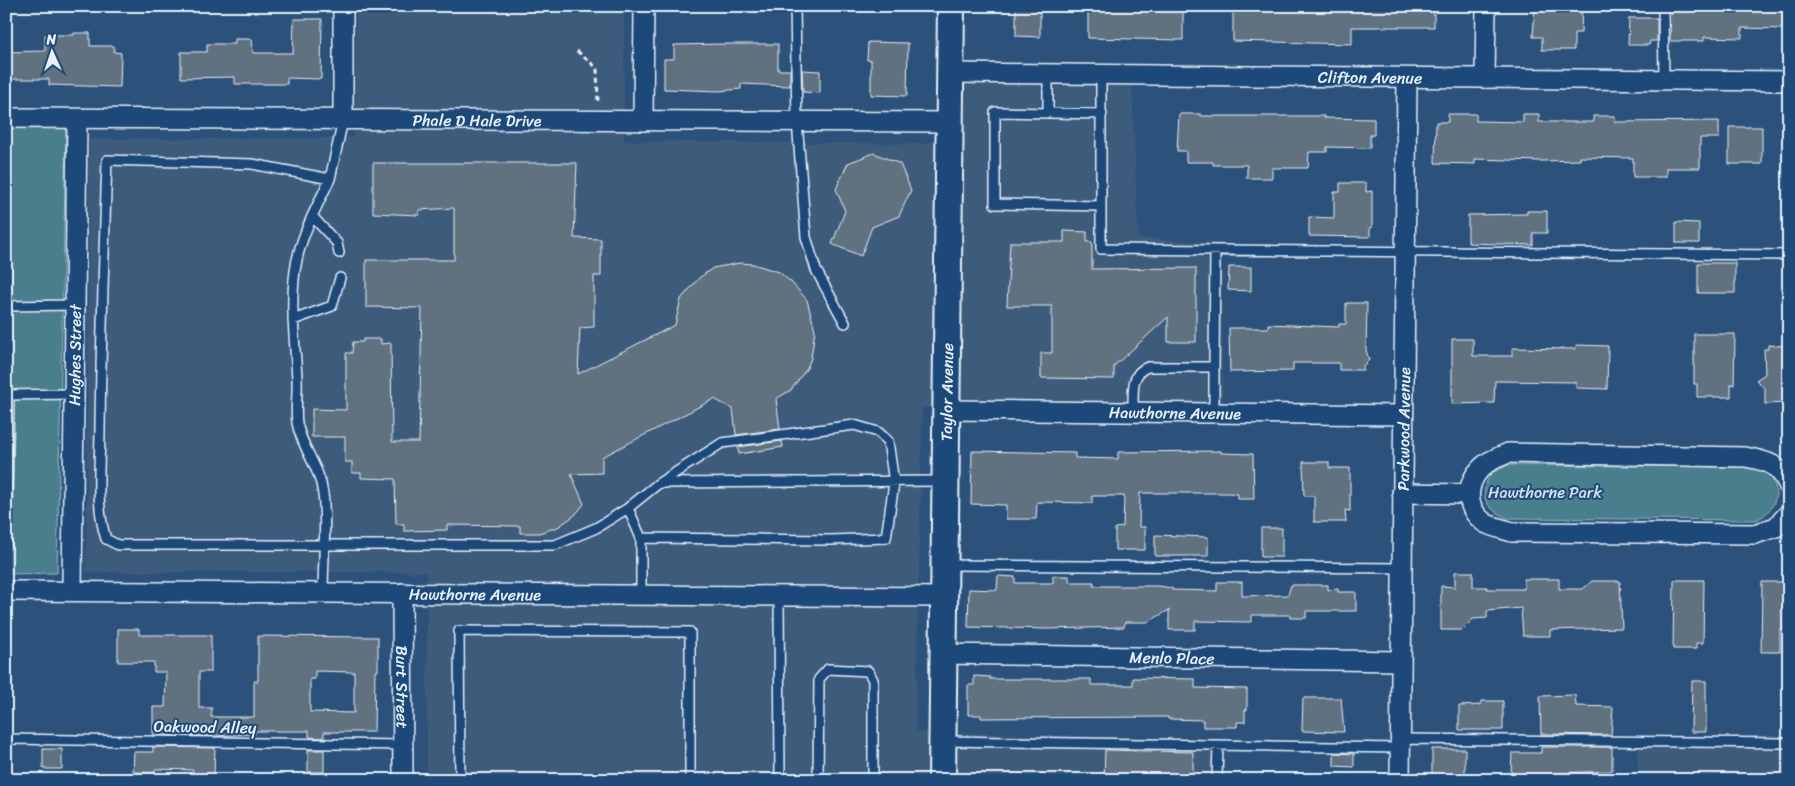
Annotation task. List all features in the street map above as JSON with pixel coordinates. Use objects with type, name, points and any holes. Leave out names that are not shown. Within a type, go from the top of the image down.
[{"type":"main road","name":"Taylor Avenue","points":[[942,780],[951,6]]},
{"type":"street","points":[[343,6],[343,120]]},
{"type":"street","points":[[643,121],[644,6]]},
{"type":"street","points":[[1485,78],[1486,6]]},
{"type":"street","name":"Clifton Avenue","points":[[950,74],[1789,81]]},
{"type":"street","name":"Parkwood Avenue","points":[[1400,780],[1402,415],[1407,78]]},
{"type":"street","name":"Phale D Hale Drive","points":[[6,118],[950,122]]},
{"type":"street","name":"Hughes Street","points":[[72,591],[77,118]]},
{"type":"street","name":"Hawthorne Avenue","points":[[946,410],[1402,415]]},
{"type":"street","points":[[1789,486],[1784,475],[1768,461],[1746,457],[1508,453],[1488,463],[1473,477],[1468,494],[1472,509],[1486,523],[1512,532],[1755,534],[1776,527],[1789,514]]},
{"type":"street","points":[[1402,493],[1468,494]]},
{"type":"street","name":"Hawthorne Avenue","points":[[6,591],[944,597]]},
{"type":"street","name":"Burt Street","points":[[402,593],[403,780]]},
{"type":"street","name":"Menlo Place","points":[[943,654],[1400,661]]},
{"type":"lane","points":[[795,6],[797,121],[806,237],[816,270],[845,322]]},
{"type":"lane","points":[[1663,6],[1664,80]]},
{"type":"lane","points":[[1048,74],[1048,113]]},
{"type":"lane","points":[[1102,75],[1101,249],[1789,255]]},
{"type":"lane","points":[[1101,206],[995,204],[995,112],[1102,114]]},
{"type":"lane","points":[[323,593],[323,493],[315,462],[302,445],[297,422],[298,390],[293,320],[295,270],[312,216],[330,179],[343,120]]},
{"type":"lane","points":[[330,179],[252,164],[107,160],[100,340],[100,487],[102,528],[106,539],[118,545],[555,545],[596,528],[722,443],[854,425],[878,432],[888,441],[894,482],[886,538],[831,540],[641,538]]},
{"type":"lane","points":[[312,216],[337,243],[339,253]]},
{"type":"lane","points":[[1214,412],[1215,250]]},
{"type":"lane","points":[[6,268],[7,306],[75,305]]},
{"type":"lane","points":[[293,320],[332,306],[340,278]]},
{"type":"lane","points":[[1133,412],[1135,376],[1140,370],[1148,367],[1214,367]]},
{"type":"lane","points":[[6,545],[7,395],[74,394]]},
{"type":"lane","points":[[659,484],[945,481]]},
{"type":"lane","points":[[628,508],[641,538],[641,595]]},
{"type":"lane","points":[[944,565],[1401,568]]},
{"type":"lane","points":[[779,596],[780,780]]},
{"type":"lane","points":[[460,780],[459,632],[690,632],[690,780]]},
{"type":"lane","points":[[818,780],[819,679],[828,669],[868,671],[873,680],[873,780]]},
{"type":"lane","name":"Oakwood Alley","points":[[6,739],[403,745]]},
{"type":"lane","points":[[942,741],[1218,745],[1789,743]]},
{"type":"lane","points":[[1217,780],[1218,745]]},
{"type":"path","points":[[577,50],[597,68],[598,120]]},
{"type":"shaded area","points":[[356,6],[624,6],[624,141],[926,144],[955,129],[957,81],[1132,81],[1138,238],[1221,243],[1223,405],[922,408],[916,732],[1212,739],[1212,780],[427,780],[427,572],[86,572],[89,139],[353,138]]},
{"type":"shaded area","points":[[1638,740],[1789,741],[1789,780],[1638,780]]},
{"type":"green space","points":[[6,127],[66,128],[57,573],[6,574]]},
{"type":"green space","name":"Hawthorne Park","points":[[1508,465],[1745,467],[1759,469],[1769,475],[1776,489],[1776,496],[1774,503],[1764,516],[1756,520],[1507,518],[1493,510],[1489,505],[1486,500],[1485,488],[1491,473]]},
{"type":"building","points":[[1016,6],[1040,6],[1040,37],[1016,36]]},
{"type":"building","points":[[1088,6],[1183,6],[1183,40],[1088,38]]},
{"type":"building","points":[[1233,6],[1434,6],[1434,27],[1352,27],[1352,44],[1233,41]]},
{"type":"building","points":[[1535,6],[1582,6],[1581,33],[1574,33],[1574,50],[1542,50],[1542,37],[1533,37]]},
{"type":"building","points":[[1671,6],[1785,6],[1785,29],[1742,28],[1742,38],[1704,37],[1704,41],[1670,41]]},
{"type":"building","points":[[1629,18],[1657,18],[1657,41],[1650,41],[1649,45],[1628,45]]},
{"type":"building","points":[[294,19],[322,19],[321,79],[287,78],[287,84],[235,84],[235,77],[181,78],[181,52],[207,52],[207,44],[235,44],[235,39],[252,39],[253,53],[293,53]]},
{"type":"building","points":[[74,33],[90,33],[90,46],[114,46],[114,52],[121,53],[120,87],[49,85],[49,79],[6,79],[6,52],[45,51],[45,35],[74,35]]},
{"type":"building","points":[[868,42],[908,43],[907,96],[871,95],[871,60],[867,60]]},
{"type":"building","points":[[778,44],[778,70],[790,70],[790,86],[741,84],[741,89],[719,91],[664,89],[664,59],[674,59],[674,45]]},
{"type":"building","points":[[802,70],[820,71],[820,93],[803,92]]},
{"type":"building","points":[[1179,114],[1201,114],[1201,116],[1324,116],[1324,118],[1374,119],[1374,135],[1370,135],[1370,148],[1327,147],[1327,152],[1309,152],[1308,168],[1272,168],[1272,178],[1247,178],[1247,165],[1213,165],[1213,162],[1186,162],[1186,151],[1177,151]]},
{"type":"building","points":[[1448,114],[1476,114],[1476,121],[1523,122],[1523,114],[1539,114],[1539,122],[1594,122],[1593,116],[1615,116],[1615,122],[1719,121],[1719,138],[1700,138],[1700,168],[1666,168],[1666,177],[1633,177],[1633,158],[1580,157],[1580,160],[1540,161],[1475,159],[1475,164],[1435,163],[1436,122],[1448,122]]},
{"type":"building","points":[[1729,127],[1762,127],[1762,164],[1729,164]]},
{"type":"building","points":[[874,153],[900,164],[911,190],[899,216],[872,227],[861,256],[832,244],[845,211],[836,189],[848,163]]},
{"type":"building","points":[[373,163],[577,163],[574,238],[601,239],[601,276],[594,276],[594,327],[580,328],[578,374],[675,325],[681,299],[699,278],[713,268],[740,263],[753,264],[779,272],[807,300],[815,330],[811,358],[807,368],[791,390],[776,399],[780,429],[736,435],[733,409],[714,399],[602,457],[602,473],[571,474],[584,504],[575,515],[558,527],[539,533],[520,533],[520,526],[447,525],[447,530],[404,531],[404,524],[396,524],[395,479],[361,478],[361,473],[352,473],[352,462],[345,462],[345,437],[312,437],[312,409],[346,410],[346,353],[352,353],[353,342],[363,342],[363,339],[381,339],[381,344],[391,343],[392,442],[419,442],[422,308],[366,307],[366,260],[454,260],[454,208],[419,210],[419,215],[373,213]]},
{"type":"building","points":[[1340,183],[1366,183],[1366,192],[1372,191],[1372,228],[1370,227],[1370,237],[1309,236],[1309,217],[1334,218],[1334,192],[1340,192]]},
{"type":"building","points":[[1527,211],[1547,211],[1547,233],[1533,233],[1533,245],[1468,243],[1468,215],[1527,214]]},
{"type":"building","points":[[1676,222],[1699,223],[1699,243],[1676,243]]},
{"type":"building","points":[[1064,231],[1087,232],[1087,242],[1092,242],[1092,269],[1196,268],[1196,342],[1168,342],[1168,317],[1114,366],[1114,379],[1041,378],[1041,353],[1052,353],[1052,306],[1007,306],[1010,242],[1064,242]]},
{"type":"building","points":[[1698,263],[1735,263],[1735,293],[1698,293]]},
{"type":"building","points":[[1229,267],[1251,267],[1251,291],[1228,290]]},
{"type":"building","points":[[1346,303],[1367,303],[1366,350],[1369,360],[1363,366],[1363,370],[1339,370],[1339,363],[1293,363],[1293,371],[1230,372],[1229,328],[1268,328],[1268,324],[1339,327],[1339,324],[1346,324]]},
{"type":"building","points":[[1694,334],[1735,334],[1734,385],[1731,384],[1731,397],[1697,397],[1697,384],[1694,384]]},
{"type":"building","points":[[1452,339],[1473,339],[1473,356],[1512,356],[1512,348],[1576,349],[1576,345],[1608,346],[1607,389],[1576,388],[1576,382],[1495,381],[1494,403],[1452,404]]},
{"type":"building","points":[[1768,345],[1784,346],[1785,350],[1787,350],[1789,403],[1765,404],[1765,389],[1756,380],[1765,374],[1764,349],[1768,349]]},
{"type":"building","points":[[782,441],[783,447],[739,454],[738,447]]},
{"type":"building","points":[[972,451],[1075,453],[1075,458],[1118,459],[1118,452],[1221,451],[1221,453],[1253,454],[1254,499],[1238,499],[1238,494],[1228,493],[1140,493],[1139,527],[1145,527],[1145,550],[1115,550],[1115,528],[1123,527],[1124,496],[1092,496],[1092,503],[1037,502],[1036,519],[1006,519],[1006,505],[971,504]]},
{"type":"building","points":[[1303,462],[1329,462],[1329,468],[1350,468],[1350,511],[1345,510],[1346,522],[1314,522],[1314,496],[1304,496]]},
{"type":"building","points":[[1261,528],[1282,528],[1282,557],[1261,557]]},
{"type":"building","points":[[1155,535],[1208,537],[1208,556],[1155,556]]},
{"type":"building","points":[[1455,572],[1473,572],[1473,587],[1487,587],[1487,589],[1524,589],[1524,579],[1559,579],[1559,589],[1583,589],[1592,581],[1620,581],[1622,628],[1550,630],[1550,636],[1523,636],[1521,608],[1487,611],[1487,618],[1473,619],[1462,630],[1441,630],[1441,586],[1455,587]]},
{"type":"building","points":[[998,576],[1015,577],[1015,583],[1053,583],[1053,576],[1069,576],[1069,582],[1094,582],[1093,586],[1158,586],[1172,588],[1172,590],[1217,591],[1217,582],[1242,582],[1242,596],[1288,595],[1291,585],[1328,585],[1328,590],[1338,589],[1338,592],[1356,592],[1356,611],[1306,611],[1306,618],[1290,618],[1290,615],[1252,615],[1252,622],[1195,621],[1195,630],[1169,630],[1169,610],[1148,622],[1125,622],[1124,627],[1047,629],[968,627],[969,589],[997,590]]},
{"type":"building","points":[[1674,580],[1704,580],[1703,643],[1696,643],[1696,649],[1673,649]]},
{"type":"building","points":[[1762,582],[1789,582],[1789,629],[1780,629],[1780,652],[1761,652]]},
{"type":"building","points":[[118,629],[139,629],[139,635],[211,635],[211,672],[199,672],[199,708],[212,708],[211,717],[254,717],[254,681],[258,681],[258,636],[378,637],[378,671],[375,671],[374,732],[324,732],[324,738],[309,737],[309,731],[255,731],[255,734],[215,736],[153,735],[153,707],[165,707],[166,672],[154,672],[154,662],[118,662]],"holes":[[[315,671],[354,672],[354,713],[310,712],[310,679],[315,679]]]},
{"type":"building","points":[[974,676],[990,677],[990,679],[1091,679],[1091,685],[1133,685],[1133,678],[1195,679],[1195,688],[1247,689],[1247,710],[1245,710],[1245,722],[1237,722],[1237,727],[1203,727],[1203,720],[1168,719],[1168,717],[981,718],[981,715],[968,715],[968,685],[974,685]]},
{"type":"building","points":[[1692,681],[1706,681],[1706,732],[1691,732]]},
{"type":"building","points":[[1575,695],[1576,706],[1613,707],[1611,735],[1541,734],[1540,696]]},
{"type":"building","points":[[1303,698],[1341,698],[1344,732],[1302,731]]},
{"type":"building","points":[[1481,701],[1503,701],[1503,730],[1459,730],[1459,706],[1481,705]]},
{"type":"building","points":[[153,747],[215,748],[214,775],[193,774],[193,770],[155,769],[155,773],[133,772],[134,752],[153,752]]},
{"type":"building","points":[[1541,747],[1612,747],[1612,771],[1511,775],[1512,753],[1541,753]]},
{"type":"building","points":[[43,749],[62,749],[62,769],[43,769]]},
{"type":"building","points":[[1432,749],[1465,749],[1465,780],[1432,780]]},
{"type":"building","points":[[308,750],[324,750],[324,772],[308,772]]},
{"type":"building","points":[[1105,750],[1193,752],[1193,775],[1164,776],[1164,780],[1104,780]]},
{"type":"building","points":[[1334,753],[1354,754],[1354,767],[1334,766]]}]
